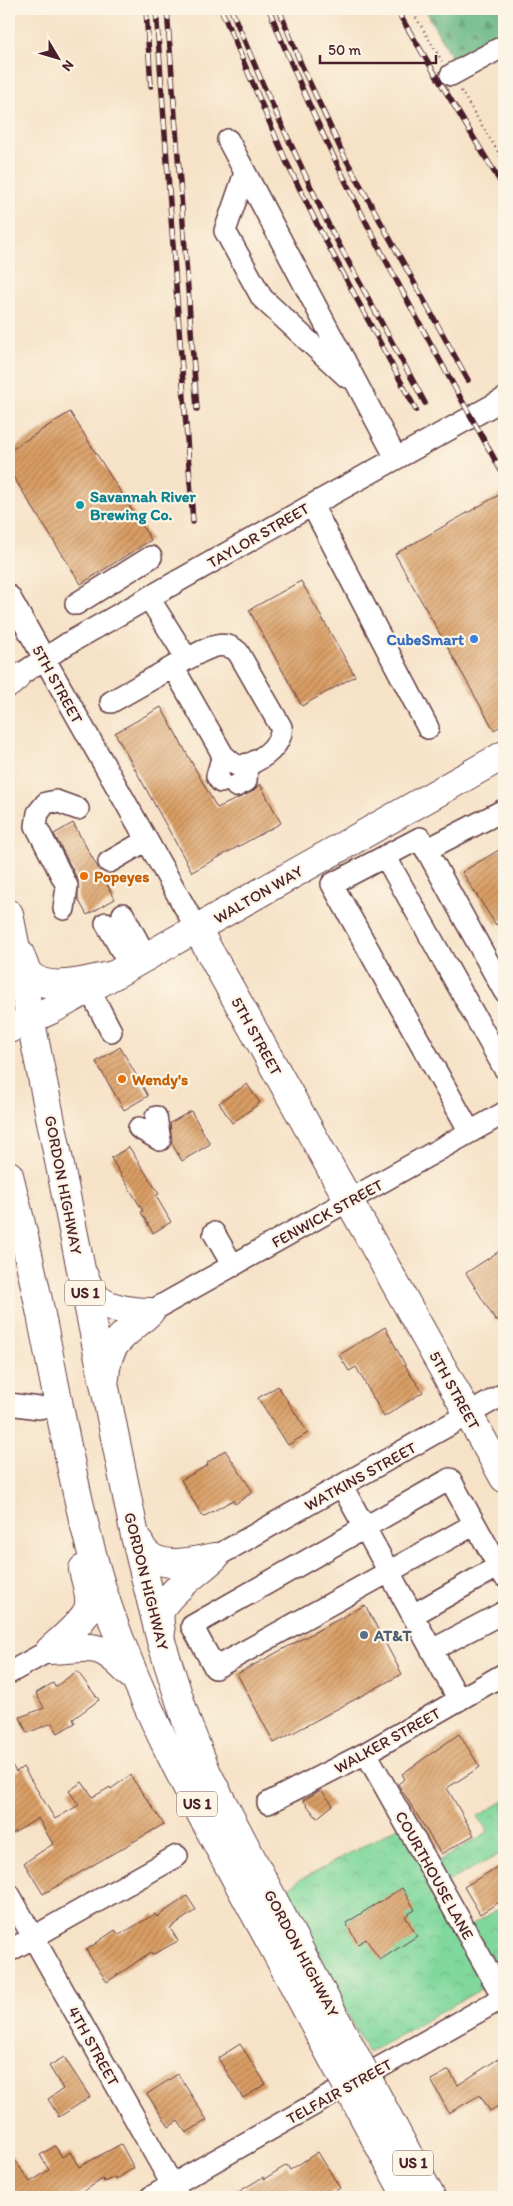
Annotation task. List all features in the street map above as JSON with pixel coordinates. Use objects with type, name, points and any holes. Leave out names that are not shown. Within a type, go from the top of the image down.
[{"type":"main road","name":"WALTON WAY","points":[[20,1024],[89,989],[197,929],[504,755]]},
{"type":"main road","name":"GORDON HIGHWAY","points":[[9,914],[14,940],[20,1024],[81,1271],[135,1536],[161,1641],[187,1723],[208,1773],[332,2034]]},
{"type":"main road","name":"5TH STREET","points":[[197,929],[504,1478]]},
{"type":"main road","points":[[14,940],[26,969],[38,982],[57,985],[130,966]]},
{"type":"main road","name":"GORDON HIGHWAY","points":[[9,1175],[28,1250],[66,1445],[92,1558],[135,1679],[171,1754],[332,2034],[384,2132],[431,2197]]},
{"type":"main road","points":[[81,1271],[93,1294],[100,1300],[134,1312],[150,1312]]},
{"type":"main road","points":[[104,1385],[106,1360],[110,1350],[116,1342],[150,1312]]},
{"type":"main road","points":[[50,1650],[65,1637],[88,1609],[88,1595],[70,1505],[66,1445]]},
{"type":"main road","points":[[135,1536],[146,1554],[166,1562],[188,1562],[215,1557]]},
{"type":"main road","points":[[161,1641],[160,1613],[164,1604],[171,1595],[215,1557]]},
{"type":"main road","points":[[50,1650],[98,1648],[117,1660],[135,1679]]},
{"type":"main road","name":"GORDON HIGHWAY","points":[[384,2132],[407,2197]]},
{"type":"street","points":[[451,75],[504,46]]},
{"type":"street","points":[[228,140],[396,458]]},
{"type":"street","points":[[245,173],[225,231],[262,298],[360,389]]},
{"type":"street","name":"TAYLOR STREET","points":[[11,679],[92,630],[312,505],[504,399]]},
{"type":"street","points":[[312,505],[428,728]]},
{"type":"street","points":[[92,630],[72,597],[151,557]]},
{"type":"street","name":"5TH STREET","points":[[9,596],[197,929]]},
{"type":"street","points":[[111,702],[180,663],[212,646],[226,644],[232,646],[243,660],[282,727],[282,733],[276,747],[247,764],[238,766],[223,755],[180,663],[149,598]]},
{"type":"street","points":[[223,755],[217,776],[229,784],[246,781],[247,764]]},
{"type":"street","points":[[64,909],[67,886],[36,826],[38,813],[46,803],[56,801],[78,809]]},
{"type":"street","points":[[426,850],[504,810]]},
{"type":"street","points":[[470,1132],[332,884],[420,838],[504,990]]},
{"type":"street","points":[[109,862],[147,840]]},
{"type":"street","points":[[385,856],[504,1068]]},
{"type":"street","points":[[115,919],[130,966]]},
{"type":"street","points":[[89,989],[111,1031]]},
{"type":"street","name":"FENWICK STREET","points":[[150,1312],[504,1113]]},
{"type":"street","points":[[214,1233],[233,1266]]},
{"type":"street","name":"WATKINS STREET","points":[[215,1557],[504,1394]]},
{"type":"street","points":[[9,1404],[47,1408],[58,1405]]},
{"type":"street","points":[[413,1615],[501,1571],[476,1524],[450,1480],[192,1626],[215,1668],[476,1524]]},
{"type":"street","points":[[342,1486],[459,1700]]},
{"type":"street","points":[[432,1650],[504,1612]]},
{"type":"street","points":[[9,1673],[50,1650]]},
{"type":"street","name":"WALKER STREET","points":[[268,1804],[366,1753],[504,1674]]},
{"type":"street","name":"COURTHOUSE LANE","points":[[366,1753],[503,1997]]},
{"type":"street","points":[[9,1951],[177,1856]]},
{"type":"street","name":"4TH STREET","points":[[9,1894],[176,2191]]},
{"type":"street","name":"TELFAIR STREET","points":[[152,2197],[176,2191],[503,1997]]},
{"type":"green space","points":[[425,9],[504,9],[504,32],[452,59]]},
{"type":"green space","points":[[504,1801],[504,1856],[502,1853],[435,1888],[459,1932],[504,1906],[504,1976],[368,2053],[284,1892],[298,1881],[400,1826],[425,1869],[488,1832],[478,1816]]},
{"type":"building","name":"Savannah River Brewing Co.","points":[[70,412],[151,540],[81,584],[9,470],[9,451]]},
{"type":"building","name":"CubeSmart","points":[[504,492],[504,724],[494,730],[395,554]]},
{"type":"building","points":[[301,581],[355,676],[302,706],[249,610]]},
{"type":"building","points":[[161,707],[217,808],[252,792],[260,784],[281,823],[192,872],[115,733]]},
{"type":"building","name":"Popeyes","points":[[73,823],[115,899],[87,915],[78,899],[78,880],[54,834]]},
{"type":"building","points":[[504,847],[504,919],[496,925],[462,872]]},
{"type":"building","name":"Wendy's","points":[[120,1047],[148,1096],[124,1110],[96,1062]]},
{"type":"building","points":[[247,1084],[260,1103],[232,1123],[219,1103]]},
{"type":"building","points":[[191,1111],[210,1144],[182,1161],[172,1144],[170,1123]]},
{"type":"building","points":[[129,1147],[159,1194],[156,1196],[171,1222],[153,1233],[141,1212],[143,1211],[111,1158]]},
{"type":"building","points":[[504,1248],[504,1316],[496,1321],[466,1273]]},
{"type":"building","points":[[385,1327],[410,1374],[423,1392],[384,1417],[356,1367],[349,1371],[339,1355]]},
{"type":"building","points":[[278,1386],[308,1433],[288,1445],[258,1398]]},
{"type":"building","points":[[225,1450],[253,1492],[235,1504],[233,1500],[203,1517],[181,1480],[208,1465],[207,1463]]},
{"type":"building","points":[[365,1605],[402,1674],[274,1743],[237,1674]]},
{"type":"building","points":[[77,1671],[99,1700],[73,1719],[75,1723],[58,1733],[52,1723],[27,1733],[20,1717],[44,1708],[36,1693],[53,1683],[55,1687]]},
{"type":"building","points":[[459,1734],[480,1767],[447,1788],[474,1835],[441,1854],[398,1784],[405,1779],[402,1774]]},
{"type":"building","points":[[9,1760],[16,1772],[23,1767],[55,1819],[79,1805],[69,1791],[82,1782],[93,1797],[110,1787],[111,1789],[130,1775],[164,1824],[43,1894],[24,1863],[53,1844],[38,1818],[9,1836]]},
{"type":"building","points":[[321,1790],[333,1805],[317,1818],[303,1800]]},
{"type":"building","points":[[504,1863],[504,1899],[480,1914],[464,1887]]},
{"type":"building","points":[[402,1888],[415,1910],[405,1916],[417,1936],[380,1960],[366,1939],[358,1944],[346,1923]]},
{"type":"building","points":[[187,1896],[196,1910],[170,1928],[178,1941],[152,1955],[151,1952],[107,1982],[86,1950],[115,1930],[119,1935],[155,1914],[157,1917]]},
{"type":"building","points":[[240,2044],[266,2084],[243,2098],[218,2058]]},
{"type":"building","points":[[504,2055],[504,2102],[490,2111],[480,2095],[449,2113],[431,2080],[449,2070],[458,2085]]},
{"type":"building","points":[[64,2057],[90,2097],[59,2117],[48,2099],[63,2089],[49,2066]]},
{"type":"building","points":[[178,2074],[207,2120],[186,2133],[178,2121],[169,2127],[147,2094]]},
{"type":"building","points":[[121,2144],[134,2168],[116,2179],[115,2177],[104,2182],[103,2179],[74,2197],[18,2197],[9,2184],[9,2152],[30,2182],[49,2170],[40,2155],[55,2146],[62,2157],[70,2152],[79,2167]]},
{"type":"building","points":[[318,2152],[340,2188],[325,2197],[230,2197],[287,2165],[290,2170]]},
{"type":"railway","points":[[146,9],[151,86]]},
{"type":"railway","points":[[156,9],[193,522]]},
{"type":"railway","points":[[167,9],[197,409]]},
{"type":"railway","points":[[221,9],[286,161],[320,230],[416,410]]},
{"type":"railway","points":[[231,9],[264,87],[329,226],[425,403]]},
{"type":"railway","points":[[269,9],[294,70],[349,188],[409,304],[504,476]]},
{"type":"railway","points":[[279,9],[301,64],[342,152],[468,380]]},
{"type":"railway","points":[[396,9],[504,188]]},
{"type":"place","name":"Savannah River Brewing Co.","points":[[80,505]]},
{"type":"place","name":"CubeSmart","points":[[474,639]]},
{"type":"place","name":"Popeyes","points":[[84,876]]},
{"type":"place","name":"Wendy's","points":[[122,1079]]},
{"type":"place","name":"AT&T","points":[[364,1635]]}]
